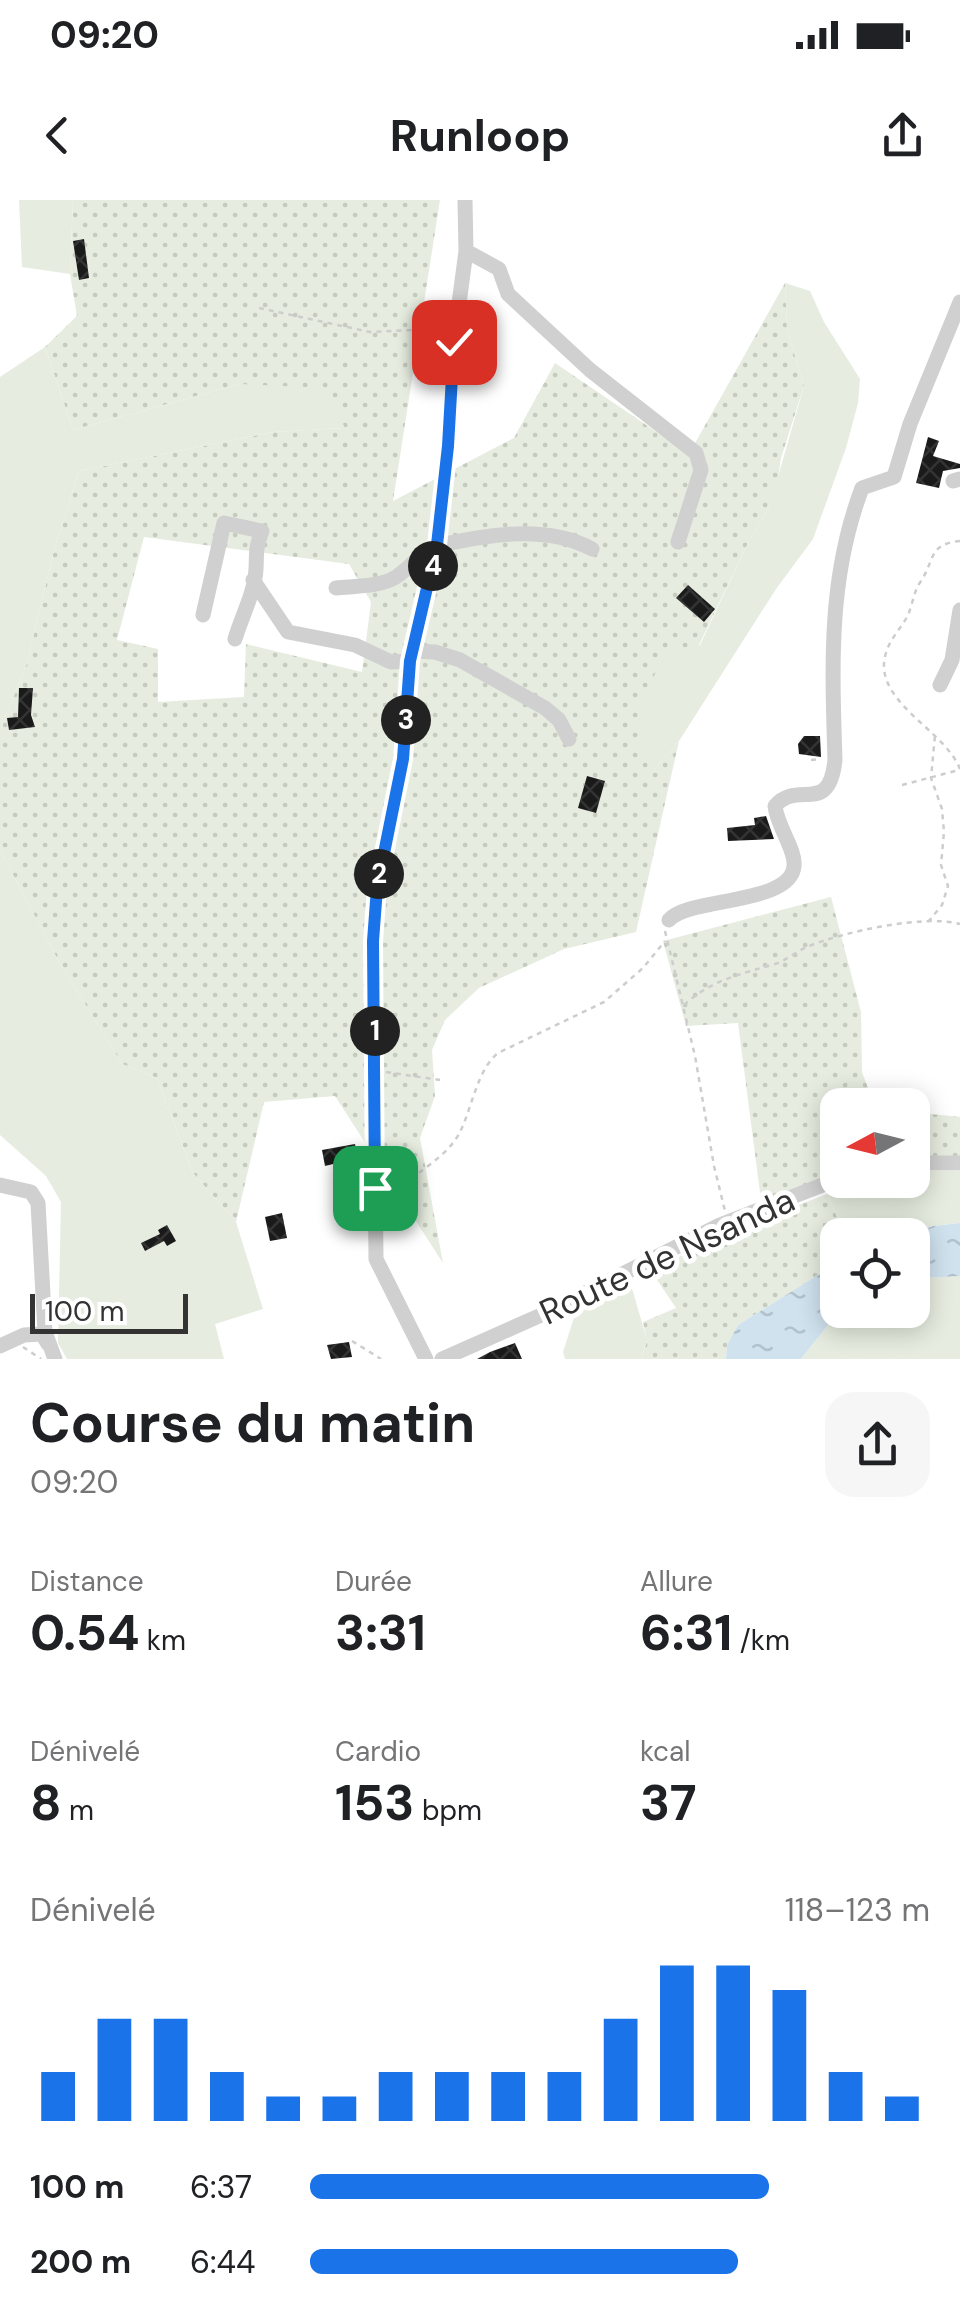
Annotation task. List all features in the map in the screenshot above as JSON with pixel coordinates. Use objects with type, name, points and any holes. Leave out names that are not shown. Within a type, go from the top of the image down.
[{"type":"street","points":[[426,1359],[379,1271],[374,1242],[373,941],[377,888],[403,759],[412,656],[437,545],[454,342],[466,251],[465,200]]},
{"type":"street","points":[[466,251],[499,269],[508,294],[600,379],[696,453],[701,470],[678,542]]},
{"type":"street","points":[[668,920],[682,911],[779,886],[793,872],[795,864],[780,828],[776,806],[787,798],[822,793],[832,784],[836,760],[836,584],[850,521],[862,488],[894,477],[910,424],[960,302]]},
{"type":"street","points":[[203,615],[224,523],[262,531],[254,552],[254,580],[234,639]]},
{"type":"street","points":[[336,588],[390,580],[437,545],[524,534],[558,538],[592,549]]},
{"type":"street","points":[[254,580],[288,632],[355,645],[391,662],[435,652],[460,660],[545,708],[559,720],[568,739]]},
{"type":"street","points":[[940,685],[952,660],[960,610]]},
{"type":"street","points":[[930,1163],[960,1163]]},
{"type":"street","points":[[0,1185],[31,1192],[38,1203],[42,1301],[49,1355]]},
{"type":"street","name":"Route de Nsanda","points":[[442,1359],[729,1222],[820,1187]]},
{"type":"street","points":[[7,1343],[24,1335],[42,1334],[49,1355]]},
{"type":"path","points":[[259,308],[370,332],[431,330],[454,342]]},
{"type":"path","points":[[902,786],[960,769],[935,733],[899,703],[888,681],[884,657],[910,611],[933,552],[945,543],[960,541]]},
{"type":"path","points":[[928,922],[942,905],[948,886],[941,865],[942,809],[932,778],[935,733]]},
{"type":"path","points":[[668,920],[665,941],[683,1006],[714,1166],[729,1222]]},
{"type":"path","points":[[683,1006],[723,979],[776,964],[835,937],[874,927],[928,922],[960,924]]},
{"type":"path","points":[[376,1216],[411,1177],[451,1147],[472,1108],[488,1062],[498,1053],[604,1002],[643,968],[665,941]]},
{"type":"path","points":[[375,1071],[440,1080]]},
{"type":"path","points":[[352,1341],[381,1359]]},
{"type":"path","points":[[7,1343],[49,1355]]},
{"type":"shaded area","points":[[19,200],[73,200],[70,274],[22,267]]},
{"type":"shaded area","points":[[73,200],[440,200],[393,501],[514,438],[555,363],[689,454],[785,283],[787,329],[804,386],[769,508],[699,645],[653,771],[679,741],[636,932],[564,949],[479,988],[445,1020],[432,1050],[435,1096],[420,1138],[443,1263],[335,1096],[264,1102],[236,1222],[193,1173],[157,1078],[122,1064],[59,962],[0,850],[0,730],[27,663],[55,546],[79,471],[273,432],[344,428],[240,384],[73,430],[45,347],[77,316],[70,274]],"holes":[[[144,537],[349,564],[371,602],[362,672],[246,644],[244,697],[158,702],[158,649],[117,640]]]},
{"type":"shaded area","points":[[785,283],[810,291],[824,322],[860,379],[846,448],[813,539],[776,589],[679,741],[653,771],[644,759],[639,728],[652,680],[667,653],[700,645],[749,541],[769,508],[804,386],[787,329]]},
{"type":"shaded area","points":[[45,347],[73,430],[240,384],[326,388],[345,428],[273,432],[79,471],[55,546],[27,663],[0,730],[0,377]]},
{"type":"shaded area","points":[[0,850],[59,962],[122,1064],[157,1078],[193,1173],[236,1222],[263,1309],[215,1324],[224,1359],[67,1359],[58,1343],[61,1202],[46,1176],[0,1135]]},
{"type":"shaded area","points":[[831,897],[861,1012],[862,1072],[868,1088],[820,1088],[820,1179],[761,1200],[738,1023],[686,1026],[663,941]]},
{"type":"shaded area","points":[[930,1114],[960,1117],[960,1158],[930,1157]]},
{"type":"shaded area","points":[[930,1171],[960,1171],[960,1223],[930,1227],[930,1218],[838,1218],[829,1198],[930,1198]]},
{"type":"shaded area","points":[[820,1197],[829,1198],[838,1218],[820,1218],[820,1274],[738,1325],[727,1345],[726,1359],[641,1359],[647,1341],[643,1322],[676,1308],[651,1271],[729,1232]]},
{"type":"shaded area","points":[[960,1276],[960,1359],[801,1359],[826,1328],[930,1328],[930,1278]]},
{"type":"shaded area","points":[[631,1285],[647,1340],[641,1359],[565,1359],[563,1352],[577,1308]]},
{"type":"water","points":[[960,1223],[960,1276],[930,1278],[933,1226]]},
{"type":"water","points":[[820,1274],[820,1328],[826,1328],[801,1359],[726,1359],[727,1345],[738,1325]]},
{"type":"building","points":[[84,239],[89,278],[79,280],[73,241]]},
{"type":"building","points":[[928,437],[939,441],[933,456],[960,464],[960,468],[943,471],[939,488],[916,483]]},
{"type":"building","points":[[688,585],[715,609],[704,622],[676,598]]},
{"type":"building","points":[[19,688],[33,688],[31,715],[35,727],[9,730],[7,718],[18,717]]},
{"type":"building","points":[[804,736],[820,736],[821,757],[799,754],[798,744]]},
{"type":"building","points":[[587,776],[605,781],[596,813],[578,808]]},
{"type":"building","points":[[766,816],[774,839],[728,841],[727,828],[755,825],[754,818]]},
{"type":"building","points":[[355,1144],[358,1158],[325,1166],[322,1150]]},
{"type":"building","points":[[282,1213],[287,1238],[270,1241],[265,1217]]},
{"type":"building","points":[[167,1225],[176,1241],[167,1246],[164,1241],[145,1251],[141,1243],[160,1234],[158,1230]]},
{"type":"building","points":[[349,1342],[352,1357],[331,1359],[327,1345]]},
{"type":"building","points":[[515,1343],[522,1359],[477,1359],[490,1352]]},
{"type":"route","points":[[375,1188],[373,941],[377,888],[403,759],[410,661],[437,545],[454,342]]}]
